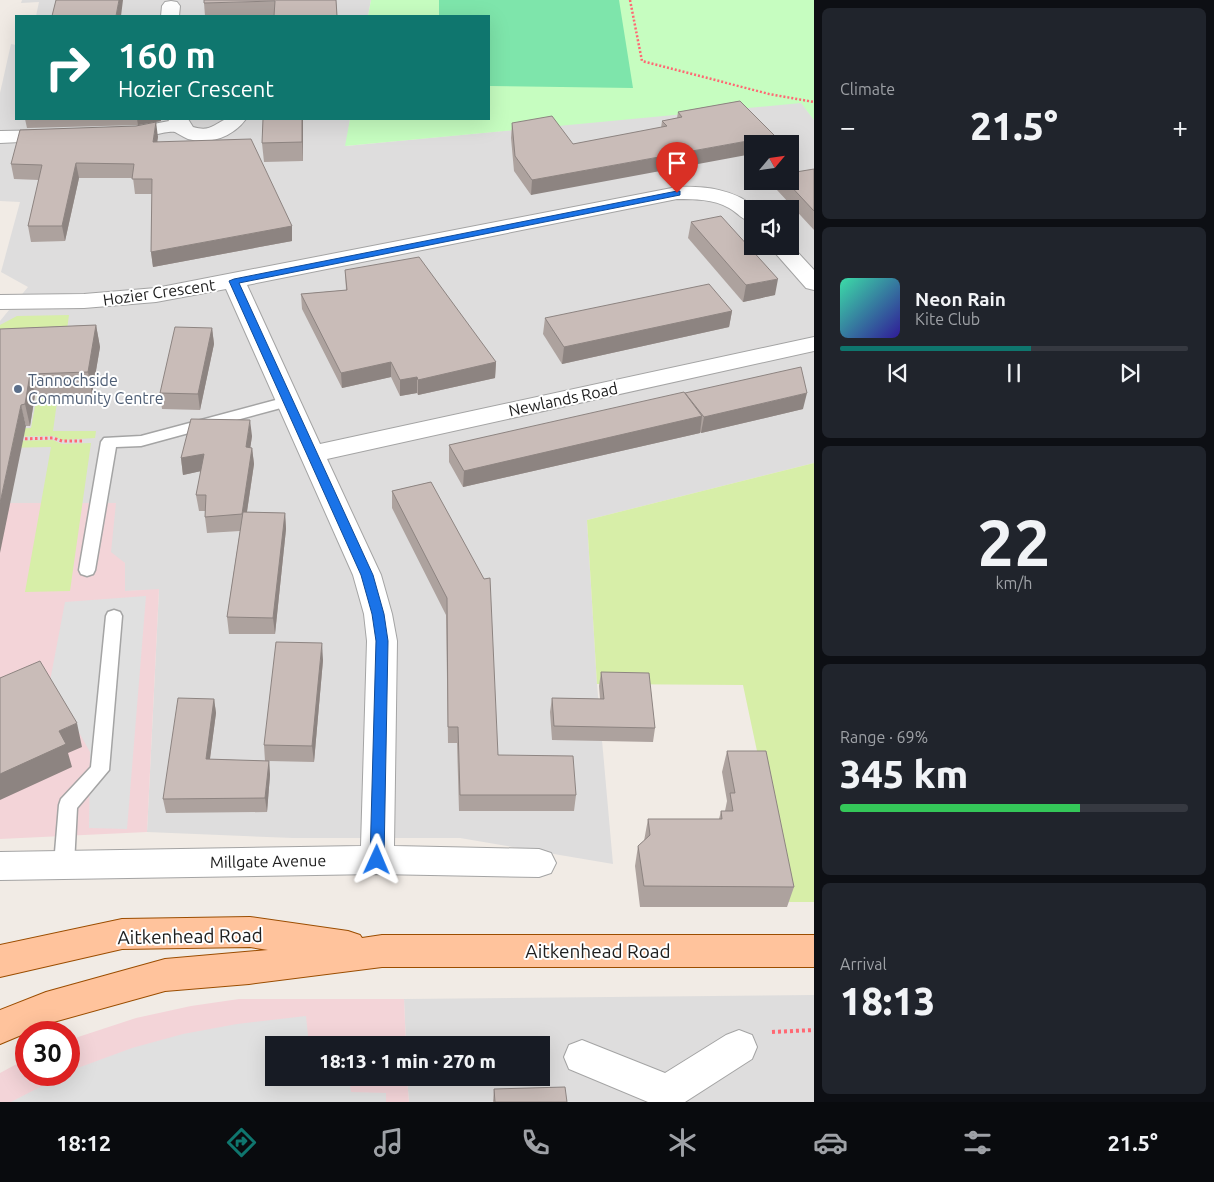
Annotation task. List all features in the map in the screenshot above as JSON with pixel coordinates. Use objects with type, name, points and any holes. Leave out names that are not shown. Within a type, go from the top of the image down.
[{"type":"main road","name":"Aitkenhead Road","points":[[0,961],[122,934],[250,932],[382,951]]},
{"type":"main road","name":"Aitkenhead Road","points":[[0,1027],[46,1008],[165,975],[249,968],[382,951],[814,951]]},
{"type":"street","points":[[98,134],[138,133],[178,122],[190,133],[210,134],[228,129],[235,120]]},
{"type":"street","points":[[0,137],[69,135]]},
{"type":"street","name":"Hozier Crescent","points":[[0,302],[124,299],[234,281],[677,193],[693,192],[720,196],[734,201],[744,209]]},
{"type":"street","points":[[788,255],[814,283]]},
{"type":"street","points":[[234,281],[287,402],[367,575],[378,614],[382,641],[377,860]]},
{"type":"street","name":"Newlands Road","points":[[312,454],[814,344]]},
{"type":"street","name":"Millgate Avenue","points":[[0,866],[377,860],[539,863]]},
{"type":"street","points":[[582,1057],[669,1097],[739,1047]]},
{"type":"lane","points":[[87,570],[108,442],[141,441],[287,402]]},
{"type":"lane","points":[[64,864],[68,805],[100,770],[114,616]]},
{"type":"path","points":[[630,0],[642,61],[769,94],[814,102]]},
{"type":"path","points":[[18,439],[53,438],[62,441],[108,442]]},
{"type":"shaded area","points":[[22,0],[371,0],[368,15],[36,15],[39,2],[21,3]]},
{"type":"shaded area","points":[[11,44],[15,45],[15,120],[350,120],[346,146],[801,102],[814,120],[814,463],[587,520],[597,684],[613,864],[460,838],[293,838],[147,832],[159,590],[125,591],[125,563],[0,503],[0,321],[28,287],[1,272],[20,202],[0,201],[0,93]]},
{"type":"shaded area","points":[[0,503],[116,503],[111,552],[125,563],[125,591],[159,589],[147,832],[0,839]]},
{"type":"shaded area","points":[[146,596],[127,829],[89,828],[90,752],[50,681],[65,602]]},
{"type":"shaded area","points":[[814,995],[814,1102],[409,1102],[408,1086],[550,1086],[550,1036],[406,1036],[404,999]]},
{"type":"shaded area","points":[[239,999],[404,999],[406,1036],[265,1036],[265,1086],[408,1086],[409,1102],[0,1102],[0,1073],[15,1065],[15,1086],[80,1086],[80,1036],[136,1018],[191,1006]]},
{"type":"shaded area","points":[[306,1016],[308,1036],[265,1036],[265,1086],[350,1086],[351,1092],[386,1093],[386,1102],[11,1102],[42,1086],[80,1086],[80,1067],[132,1048],[183,1034],[237,1024]]},
{"type":"green space","points":[[371,0],[814,0],[814,120],[801,103],[345,146],[350,120],[490,120],[490,15],[368,15]]},
{"type":"green space","points":[[439,0],[619,0],[633,88],[490,86],[490,15],[439,15]]},
{"type":"green space","points":[[69,315],[53,431],[96,431],[95,438],[63,440],[53,436],[0,437],[0,429],[31,428],[46,347],[0,348],[0,325],[17,316]]},
{"type":"green space","points":[[53,440],[62,444],[91,443],[70,591],[25,592],[51,447],[0,448],[0,441]]},
{"type":"green space","points":[[814,463],[814,902],[789,902],[743,685],[597,684],[587,520]]},
{"type":"building","points":[[56,0],[119,0],[116,15],[52,15]]},
{"type":"building","points":[[204,0],[336,0],[337,15],[274,15],[275,1],[204,3]]},
{"type":"building","points":[[740,101],[774,135],[744,135],[744,142],[532,180],[515,156],[512,123],[552,116],[573,144],[667,126],[662,121],[682,117],[678,112]]},
{"type":"building","points":[[263,120],[302,120],[302,142],[262,143]]},
{"type":"building","points":[[156,122],[153,142],[251,139],[292,226],[151,252],[152,179],[132,179],[134,164],[76,163],[62,226],[28,226],[42,165],[11,164],[20,130],[136,126]]},
{"type":"building","points":[[814,169],[814,211],[794,190],[799,190],[799,172]]},
{"type":"building","points":[[721,216],[744,241],[744,255],[756,255],[778,279],[746,285],[691,222]]},
{"type":"building","points":[[419,257],[496,362],[418,380],[417,377],[400,380],[391,362],[341,373],[301,294],[347,290],[345,270]]},
{"type":"building","points":[[709,284],[732,311],[564,347],[545,318]]},
{"type":"building","points":[[96,325],[88,372],[30,374],[25,404],[21,405],[0,503],[0,329]]},
{"type":"building","points":[[175,327],[212,328],[198,394],[160,393]]},
{"type":"building","points":[[801,367],[807,393],[704,417],[685,393]]},
{"type":"building","points":[[684,392],[702,416],[464,471],[449,445]]},
{"type":"building","points":[[191,419],[250,420],[246,447],[252,448],[242,514],[205,517],[206,495],[196,495],[204,454],[181,458]]},
{"type":"building","points":[[431,482],[484,579],[490,578],[498,755],[573,756],[576,795],[460,795],[458,727],[448,727],[447,598],[392,491]]},
{"type":"building","points":[[243,512],[285,513],[273,618],[227,617]]},
{"type":"building","points":[[276,642],[322,643],[312,746],[264,745]]},
{"type":"building","points":[[40,661],[77,723],[59,731],[66,744],[0,774],[0,678]]},
{"type":"building","points":[[601,672],[649,673],[655,728],[554,726],[552,698],[604,699]]},
{"type":"building","points":[[178,698],[214,699],[206,759],[269,761],[265,798],[163,799]]},
{"type":"building","points":[[727,751],[766,751],[794,887],[644,886],[638,846],[650,835],[648,819],[722,819],[721,811],[733,811],[730,793],[735,793]]},
{"type":"building","points":[[565,1087],[567,1102],[495,1102],[494,1089]]},
{"type":"place","name":"Tannochside Community Centre","points":[[18,389]]},
{"type":"route","points":[[377,860],[382,641],[378,614],[367,575],[287,402],[234,281],[677,193]]}]
